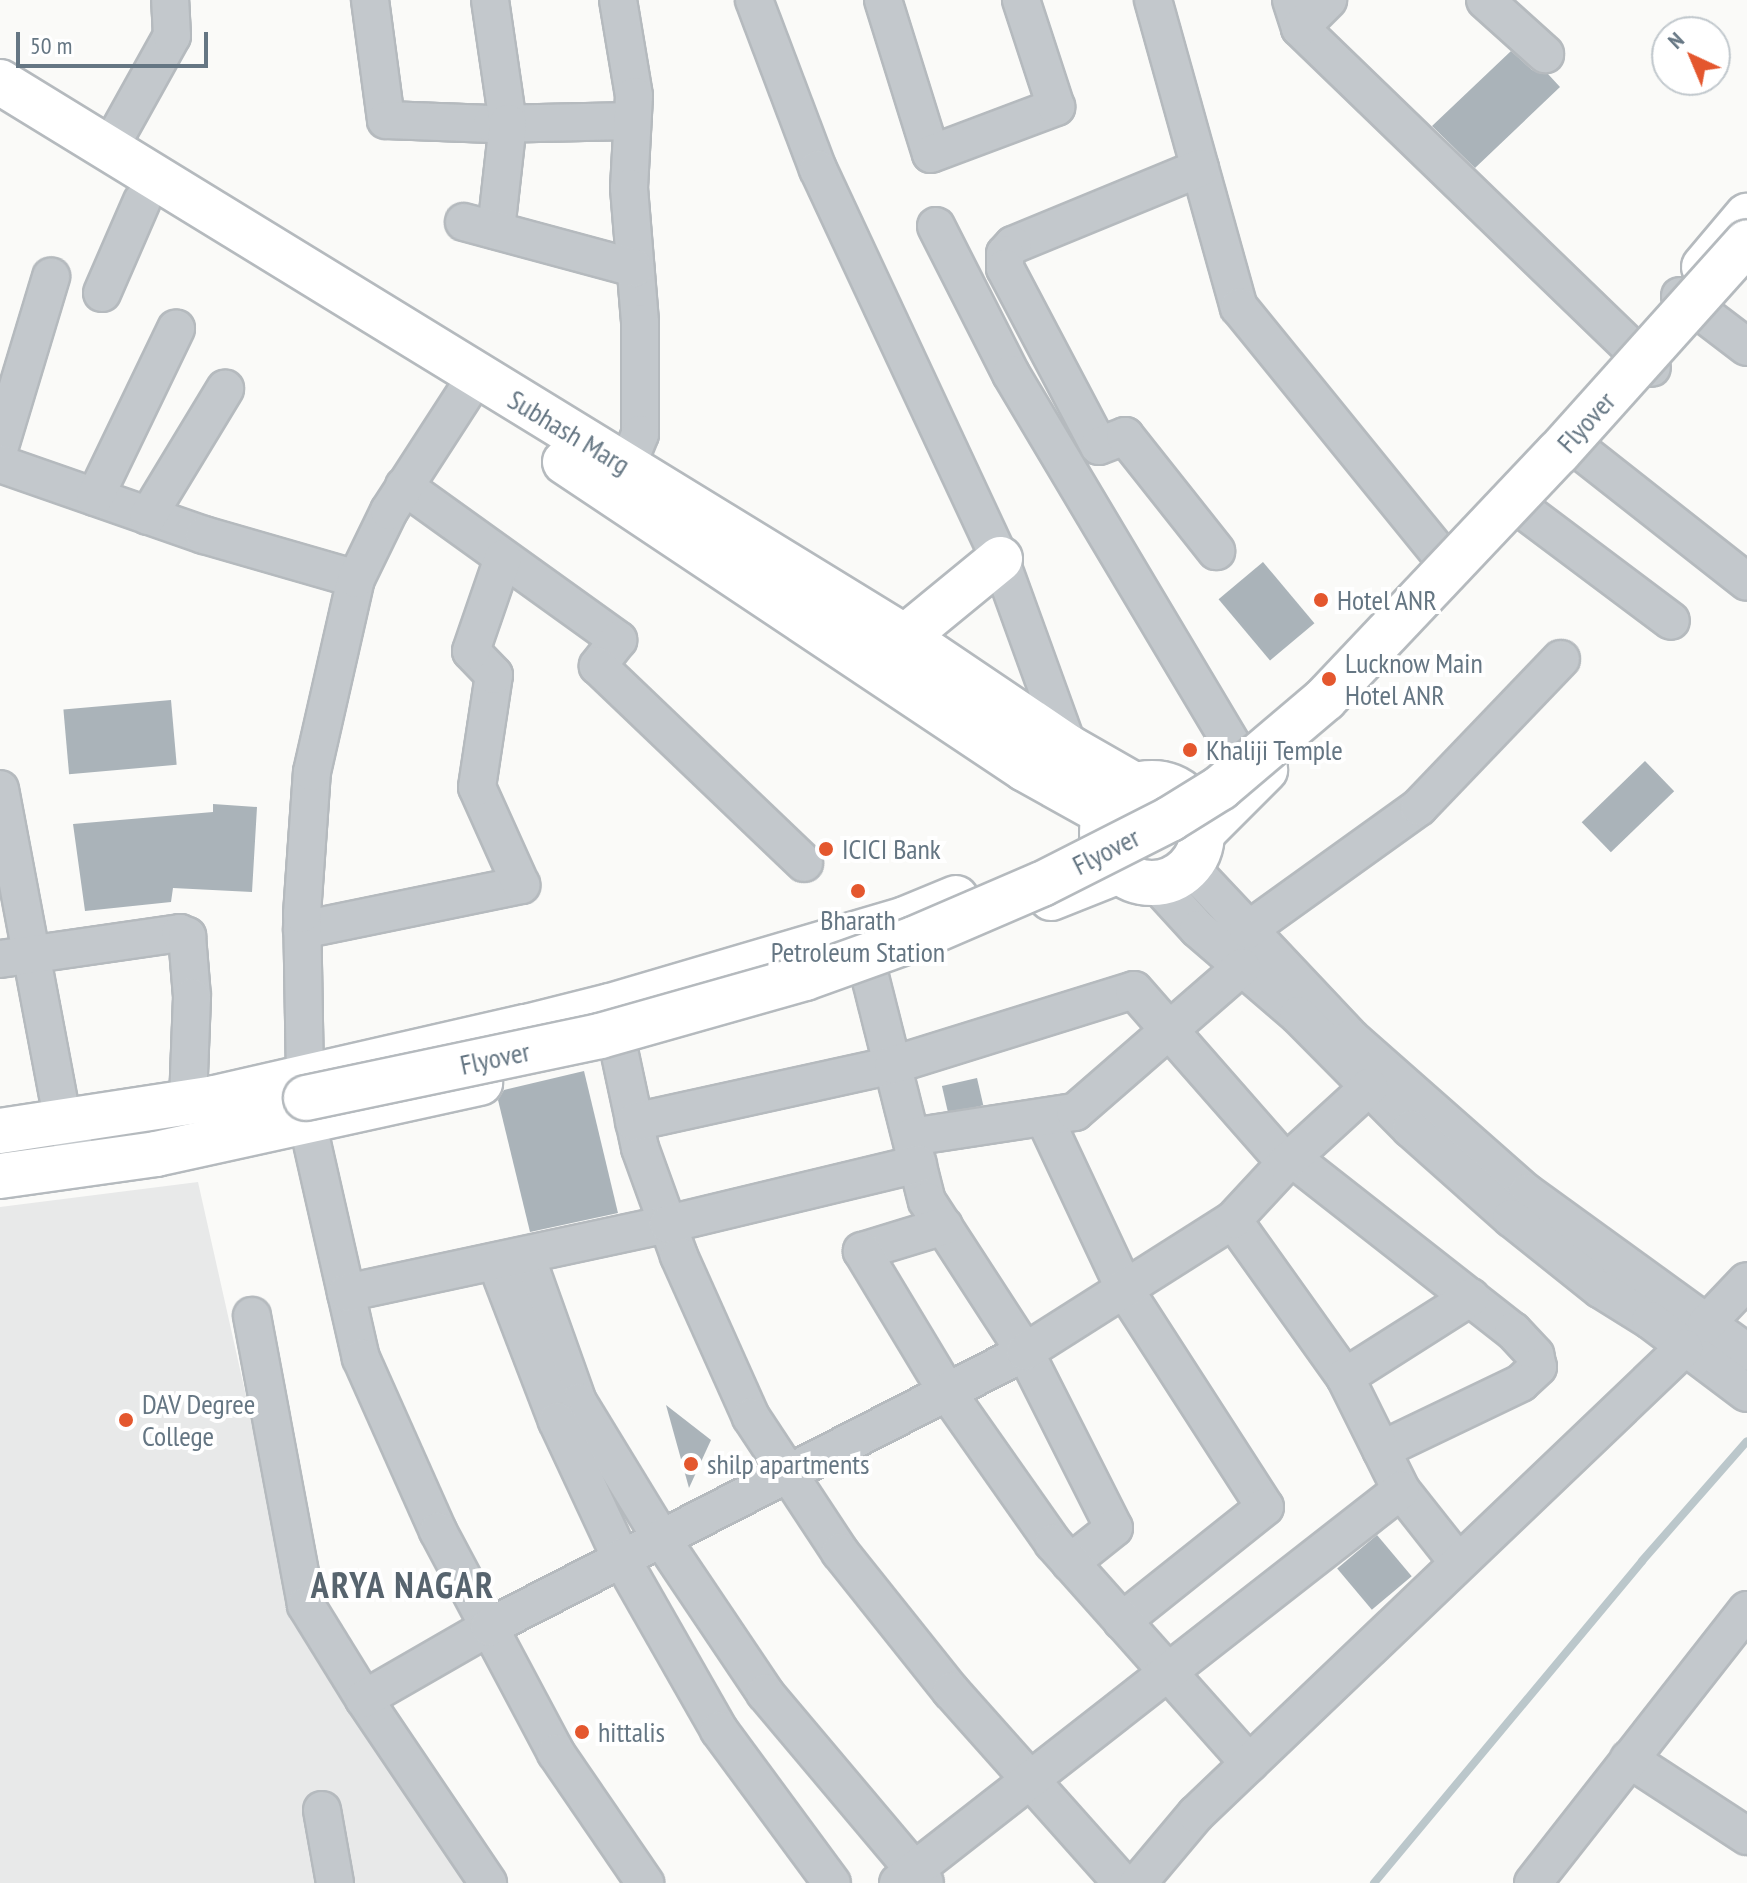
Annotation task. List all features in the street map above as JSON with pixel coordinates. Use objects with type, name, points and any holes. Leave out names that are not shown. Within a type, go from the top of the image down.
[{"type":"main road","name":"Subhash Marg","points":[[3,103],[109,149],[471,386],[627,467],[905,637],[1068,747],[1150,835]]},
{"type":"main road","points":[[3,103],[142,201],[471,386],[1025,769],[1150,835]]},
{"type":"main road","points":[[1692,305],[1747,216]]},
{"type":"main road","name":"Flyover","points":[[195,1102],[258,1107],[306,1099],[600,1036],[805,978],[914,939],[1027,890],[1170,819],[1220,788],[1325,699],[1558,453],[1747,242]]},
{"type":"main road","points":[[1150,835],[1238,755],[1329,679],[1442,557],[1642,359],[1692,305],[1747,260]]},
{"type":"main road","points":[[0,1131],[195,1102],[306,1099],[619,1052],[1150,835],[1350,693],[1577,448],[1642,359]]},
{"type":"main road","points":[[905,637],[1000,559]]},
{"type":"main road","points":[[0,1176],[206,1143],[306,1099],[610,1006],[864,951]]},
{"type":"main road","name":"Flyover","points":[[206,1143],[258,1107]]},
{"type":"street","points":[[109,149],[172,36],[170,0]]},
{"type":"street","points":[[370,0],[386,120],[508,123],[632,121]]},
{"type":"street","points":[[490,0],[508,123],[480,226],[635,268]]},
{"type":"street","points":[[618,0],[634,96],[629,188],[635,268],[640,434],[627,467]]},
{"type":"street","points":[[754,0],[818,169],[1000,559],[1068,747]]},
{"type":"street","points":[[883,0],[931,154],[1056,107],[1021,0]]},
{"type":"street","points":[[1153,0],[1239,307],[1442,557]]},
{"type":"street","points":[[1328,0],[1296,14],[1642,359]]},
{"type":"street","points":[[1485,0],[1545,54]]},
{"type":"street","points":[[1200,168],[1013,245],[1005,254],[1005,268],[1013,289],[1099,446],[1125,436],[1216,551]]},
{"type":"street","points":[[102,293],[142,201]]},
{"type":"street","points":[[936,226],[1011,374],[1238,755]]},
{"type":"street","points":[[0,446],[51,277]]},
{"type":"street","points":[[1692,305],[1747,347]]},
{"type":"street","points":[[95,497],[176,329]]},
{"type":"street","points":[[471,386],[404,486],[356,579],[312,772],[302,930],[306,1099],[361,1358],[438,1531],[556,1753],[645,1883]]},
{"type":"street","points":[[148,516],[225,389]]},
{"type":"street","points":[[1577,448],[1747,582]]},
{"type":"street","points":[[0,464],[148,516],[356,579]]},
{"type":"street","points":[[404,486],[618,640],[598,666],[804,863]]},
{"type":"street","points":[[1522,509],[1671,621]]},
{"type":"street","points":[[302,930],[521,885],[477,787],[494,675],[471,651],[503,558]]},
{"type":"street","points":[[1248,930],[1419,807],[1561,659]]},
{"type":"street","points":[[0,789],[15,956],[63,1121],[82,1164]]},
{"type":"street","points":[[1150,835],[1248,930],[1351,1038],[1741,1375]]},
{"type":"street","points":[[1150,835],[1198,929],[1298,1015],[1369,1087],[1511,1218],[1600,1289],[1695,1336]]},
{"type":"street","points":[[15,956],[180,933],[187,936],[195,1102]]},
{"type":"street","points":[[864,951],[927,1201],[1025,1352],[1114,1528],[1070,1563]]},
{"type":"street","points":[[346,1293],[668,1224],[915,1151],[1044,1117],[1075,1112],[1242,967]]},
{"type":"street","points":[[634,1122],[893,1065],[1134,990],[1289,1160],[1471,1297],[1532,1349],[1538,1367],[1521,1383],[1381,1450]]},
{"type":"street","points":[[610,1006],[634,1122],[668,1224],[751,1417],[840,1552],[951,1691],[1122,1883]]},
{"type":"street","points":[[364,1699],[489,1627],[1025,1352],[1233,1220],[1289,1160],[1369,1087]]},
{"type":"street","points":[[1044,1117],[1125,1290],[1265,1507],[1122,1621]]},
{"type":"street","points":[[1233,1220],[1345,1377],[1401,1490],[1457,1561]]},
{"type":"street","points":[[944,1226],[862,1251],[947,1392],[1070,1563],[1249,1763]]},
{"type":"street","points":[[511,1259],[578,1402],[661,1538],[765,1693],[912,1879],[1031,1781],[1401,1490]]},
{"type":"street","points":[[511,1259],[557,1421],[621,1558],[719,1730],[832,1883]]},
{"type":"street","points":[[1138,1883],[1196,1814],[1695,1336],[1747,1281]]},
{"type":"street","points":[[1345,1377],[1471,1297]]},
{"type":"street","points":[[252,1316],[306,1605],[364,1699],[488,1883]]},
{"type":"street","points":[[1533,1883],[1747,1610]]},
{"type":"street","points":[[1629,1759],[1744,1828]]},
{"type":"street","points":[[322,1810],[335,1883]]},
{"type":"shaded area","name":"DAV Degree College","points":[[198,1182],[299,1632],[464,1883],[0,1883],[0,1207]]},
{"type":"building","points":[[1511,51],[1532,70],[1548,74],[1560,87],[1475,168],[1432,126]]},
{"type":"building","points":[[1263,562],[1314,623],[1270,661],[1219,599]]},
{"type":"building","points":[[171,700],[177,765],[69,774],[63,709]]},
{"type":"building","points":[[1645,761],[1674,791],[1611,852],[1582,822]]},
{"type":"building","points":[[213,804],[257,807],[252,892],[173,888],[171,902],[85,911],[73,824],[213,812]]},
{"type":"building","points":[[584,1071],[618,1213],[530,1232],[498,1100],[504,1090]]},
{"type":"building","points":[[977,1078],[983,1105],[948,1113],[942,1086]]},
{"type":"building","name":"shilp apartments","points":[[666,1405],[711,1440],[689,1488]]},
{"type":"building","points":[[1377,1535],[1412,1576],[1372,1610],[1337,1568]]},
{"type":"waterway","points":[[1374,1883],[1642,1561],[1747,1441]]},
{"type":"place","name":"Hotel ANR","points":[[1321,600]]},
{"type":"place","name":"Lucknow Main Hotel ANR","points":[[1329,679]]},
{"type":"place","name":"Khaliji Temple","points":[[1190,750]]},
{"type":"place","name":"ICICI Bank","points":[[826,849]]},
{"type":"place","name":"Bharath Petroleum Station","points":[[858,891]]},
{"type":"place","name":"DAV Degree College","points":[[126,1420]]},
{"type":"place","name":"shilp apartments","points":[[691,1464]]},
{"type":"place","name":"hittalis","points":[[582,1732]]},
{"type":"district","name":"ARYA NAGAR","points":[[403,1585]]}]
